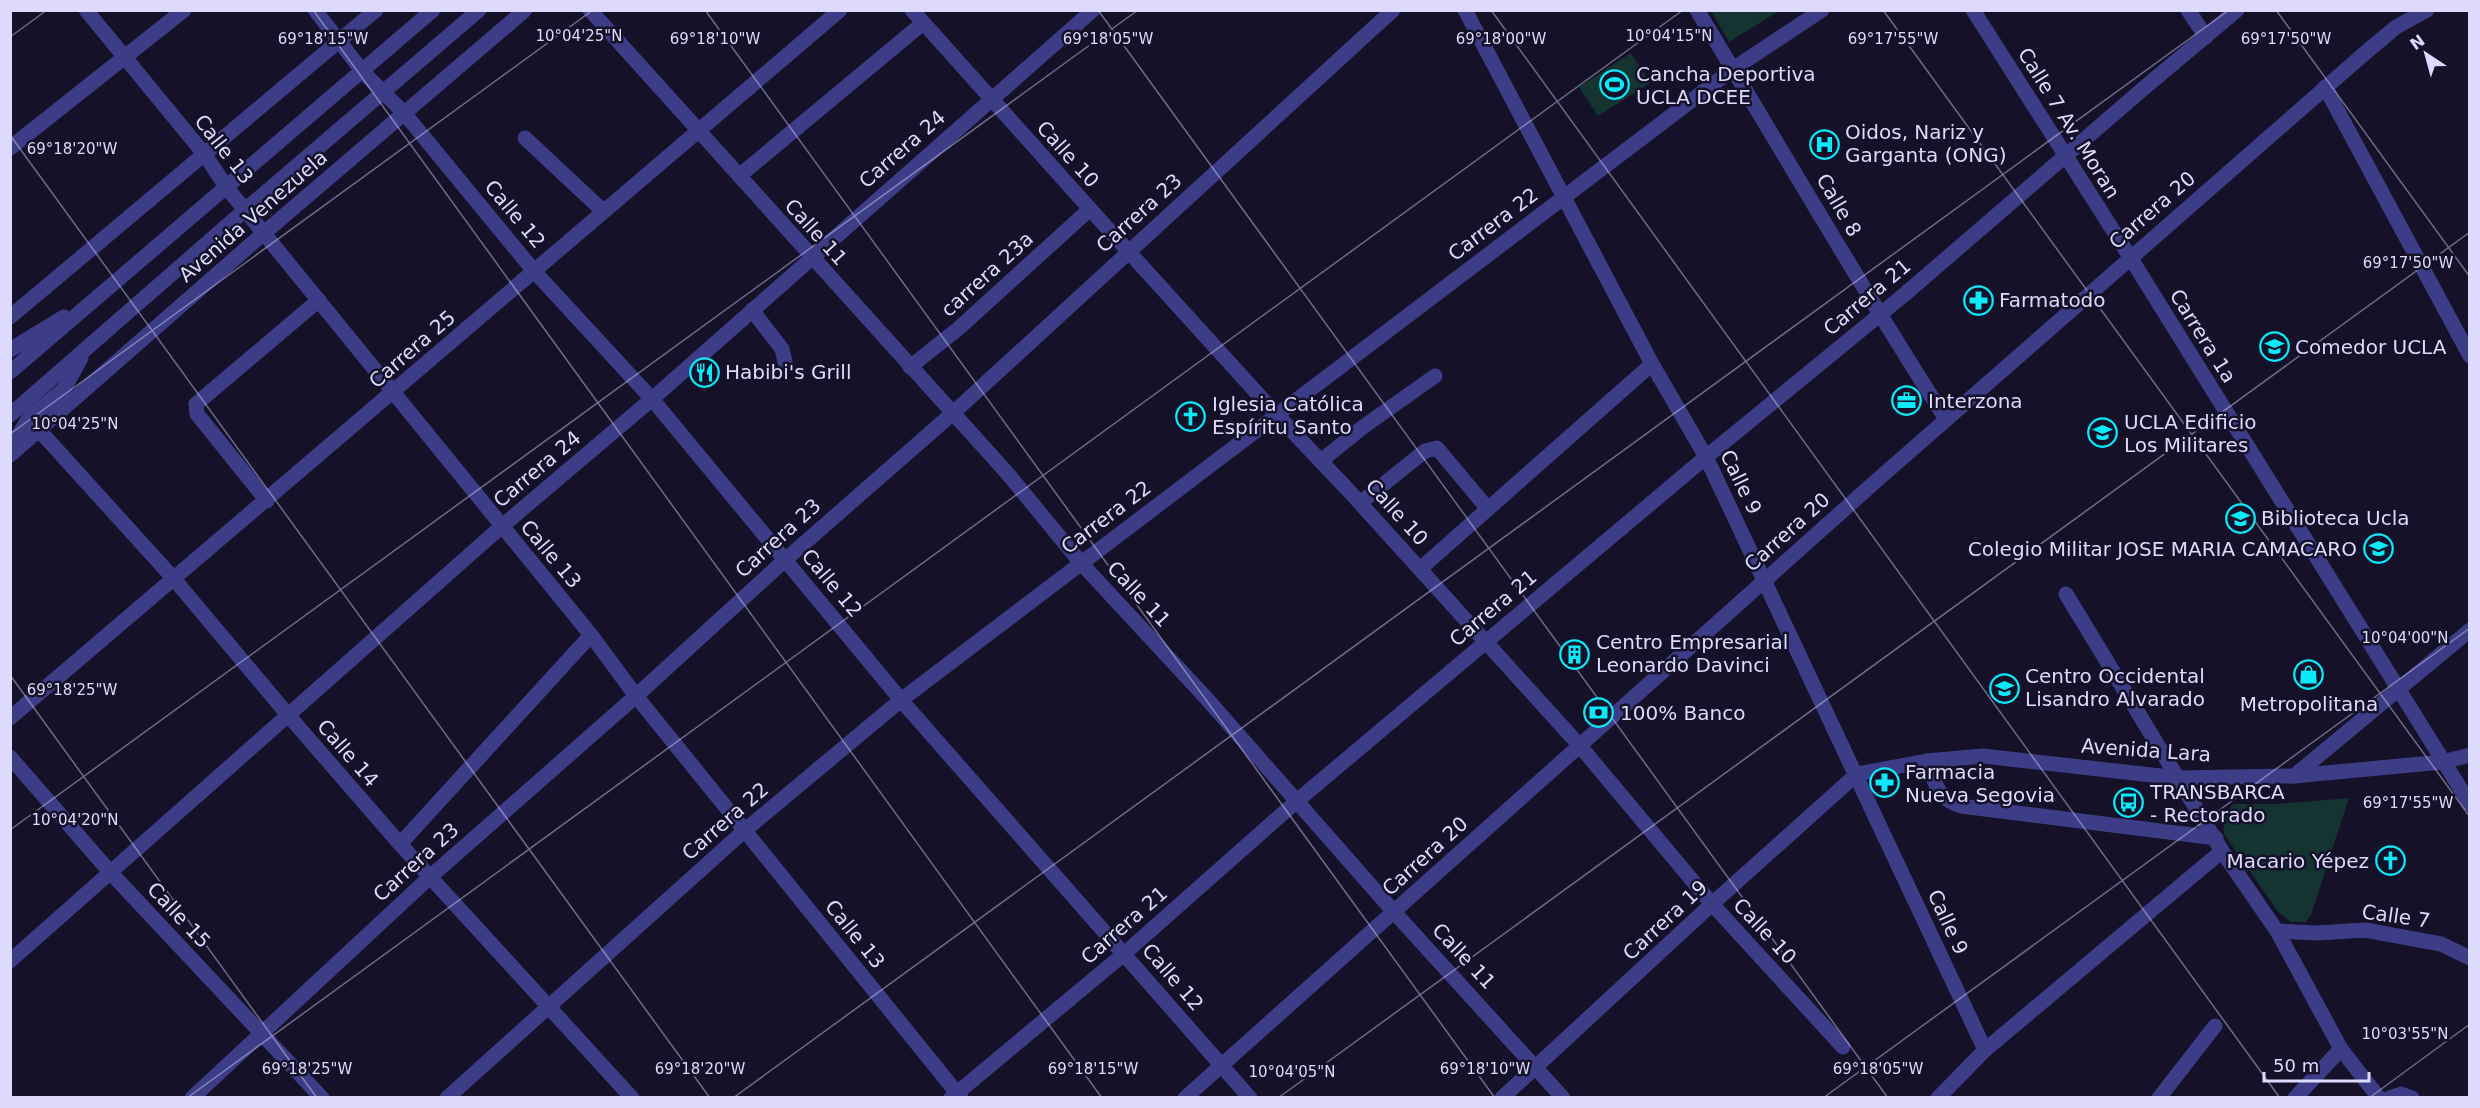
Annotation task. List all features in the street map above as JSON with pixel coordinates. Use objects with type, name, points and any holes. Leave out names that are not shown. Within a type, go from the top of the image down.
[{"type":"street","name":"Calle 13","points":[[86,10],[205,155],[227,188],[591,635],[636,696],[957,1096]]},
{"type":"street","points":[[10,148],[184,10]]},
{"type":"street","name":"Calle 12","points":[[315,10],[363,72],[404,113],[534,271],[652,399],[901,700],[1250,1098]]},
{"type":"street","points":[[10,317],[376,10]]},
{"type":"street","name":"Avenida Venezuela","points":[[10,372],[433,10]]},
{"type":"street","name":"Avenida Venezuela","points":[[10,415],[479,10]]},
{"type":"street","name":"Avenida Venezuela","points":[[10,455],[264,233],[525,10]]},
{"type":"street","name":"Calle 11","points":[[590,10],[1008,474],[1081,562],[1298,800],[1394,912],[1537,1066],[1563,1098]]},
{"type":"street","name":"Carrera 25","points":[[10,718],[840,10]]},
{"type":"street","name":"Calle 10","points":[[912,10],[990,99],[1580,746],[1712,904],[1843,1047]]},
{"type":"street","name":"Carrera 24","points":[[10,961],[501,527],[652,399],[1093,10]]},
{"type":"street","name":"Carrera 23","points":[[192,1098],[430,877],[952,413],[1393,10]]},
{"type":"street","name":"Calle 9","points":[[1466,10],[1652,364],[1706,457],[1985,1050]]},
{"type":"street","name":"Calle 8","points":[[1696,10],[1878,315],[1946,419]]},
{"type":"street","name":"Carrera 22","points":[[447,1098],[744,831],[901,700],[1733,69],[1822,10]]},
{"type":"street","name":"Calle 7 Av. Moran","points":[[1973,10],[2130,257]]},
{"type":"street","points":[[2188,10],[2206,37]]},
{"type":"street","name":"Carrera 21","points":[[957,1096],[1125,953],[1298,800],[1878,315],[2237,10]]},
{"type":"street","name":"Carrera 20","points":[[1185,1098],[2130,257],[2396,27],[2427,10]]},
{"type":"street","points":[[739,176],[923,23]]},
{"type":"street","points":[[2325,87],[2469,356]]},
{"type":"street","points":[[525,138],[603,211]]},
{"type":"street","name":"carrera 23a","points":[[910,367],[959,328],[1090,209]]},
{"type":"street","name":"Carrera 1a","points":[[2130,257],[2469,804]]},
{"type":"street","points":[[10,350],[100,296]]},
{"type":"street","points":[[267,501],[197,414],[196,404],[319,300]]},
{"type":"street","points":[[752,310],[782,349],[785,362]]},
{"type":"street","points":[[10,449],[29,418],[64,390],[85,350]]},
{"type":"street","points":[[1420,569],[1652,364]]},
{"type":"street","points":[[1321,461],[1363,427],[1436,376]]},
{"type":"street","name":"Calle 14","points":[[39,430],[174,579],[400,844],[632,1098]]},
{"type":"street","points":[[1360,503],[1425,451],[1437,448],[1488,509]]},
{"type":"street","points":[[2066,594],[2219,844],[2277,931],[2342,1049],[2379,1098]]},
{"type":"street","points":[[2294,776],[2469,630]]},
{"type":"street","points":[[400,844],[591,635]]},
{"type":"street","name":"Avenida Lara","points":[[1857,774],[1927,761],[1983,756],[2178,778],[2294,776],[2442,762],[2469,755]]},
{"type":"street","name":"Calle 15","points":[[10,757],[110,872],[316,1095]]},
{"type":"street","points":[[1927,761],[1938,791],[1947,801],[1960,806],[2219,844]]},
{"type":"street","name":"Carrera 19","points":[[1502,1098],[1857,774]]},
{"type":"street","points":[[1938,1098],[1985,1050],[2219,844]]},
{"type":"street","name":"Calle 7","points":[[2277,931],[2317,933],[2365,930],[2441,944],[2469,958]]},
{"type":"street","points":[[2159,1098],[2215,1026]]},
{"type":"street","points":[[2295,1098],[2342,1049]]},
{"type":"street","points":[[2389,1098],[2401,1094],[2412,1098]]},
{"type":"green space","points":[[1711,11],[1779,11],[1729,42]]},
{"type":"green space","name":"Cancha Deportiva UCLA DCEE","points":[[1631,53],[1650,83],[1598,116],[1579,87]]},
{"type":"green space","points":[[2349,798],[2311,915],[2306,922],[2291,922],[2278,912],[2224,834],[2223,816],[2234,804],[2276,804]]},
{"type":"place","name":"Cancha Deportiva UCLA DCEE","points":[[1615,85]]},
{"type":"place","name":"Oidos, Nariz y Garganta (ONG)","points":[[1824,144]]},
{"type":"place","name":"Farmatodo","points":[[1978,300]]},
{"type":"place","name":"Comedor UCLA","points":[[2274,347]]},
{"type":"place","name":"Habibi's Grill","points":[[704,372]]},
{"type":"place","name":"Interzona","points":[[1907,401]]},
{"type":"place","name":"Iglesia Católica Espíritu Santo","points":[[1191,416]]},
{"type":"place","name":"UCLA Edificio Los Militares","points":[[2103,433]]},
{"type":"place","name":"Biblioteca Ucla","points":[[2240,518]]},
{"type":"place","name":"Colegio Militar JOSE MARIA CAMACARO","points":[[2378,549]]},
{"type":"place","name":"Centro Empresarial Leonardo Davinci","points":[[1575,654]]},
{"type":"place","name":"Metropolitana","points":[[2309,674]]},
{"type":"place","name":"Centro Occidental Lisandro Alvarado","points":[[2004,688]]},
{"type":"place","name":"100% Banco","points":[[1599,713]]},
{"type":"place","name":"Farmacia Nueva Segovia","points":[[1884,783]]},
{"type":"place","name":"TRANSBARCA - Rectorado","points":[[2129,803]]},
{"type":"place","name":"Macario Yépez","points":[[2390,861]]}]
